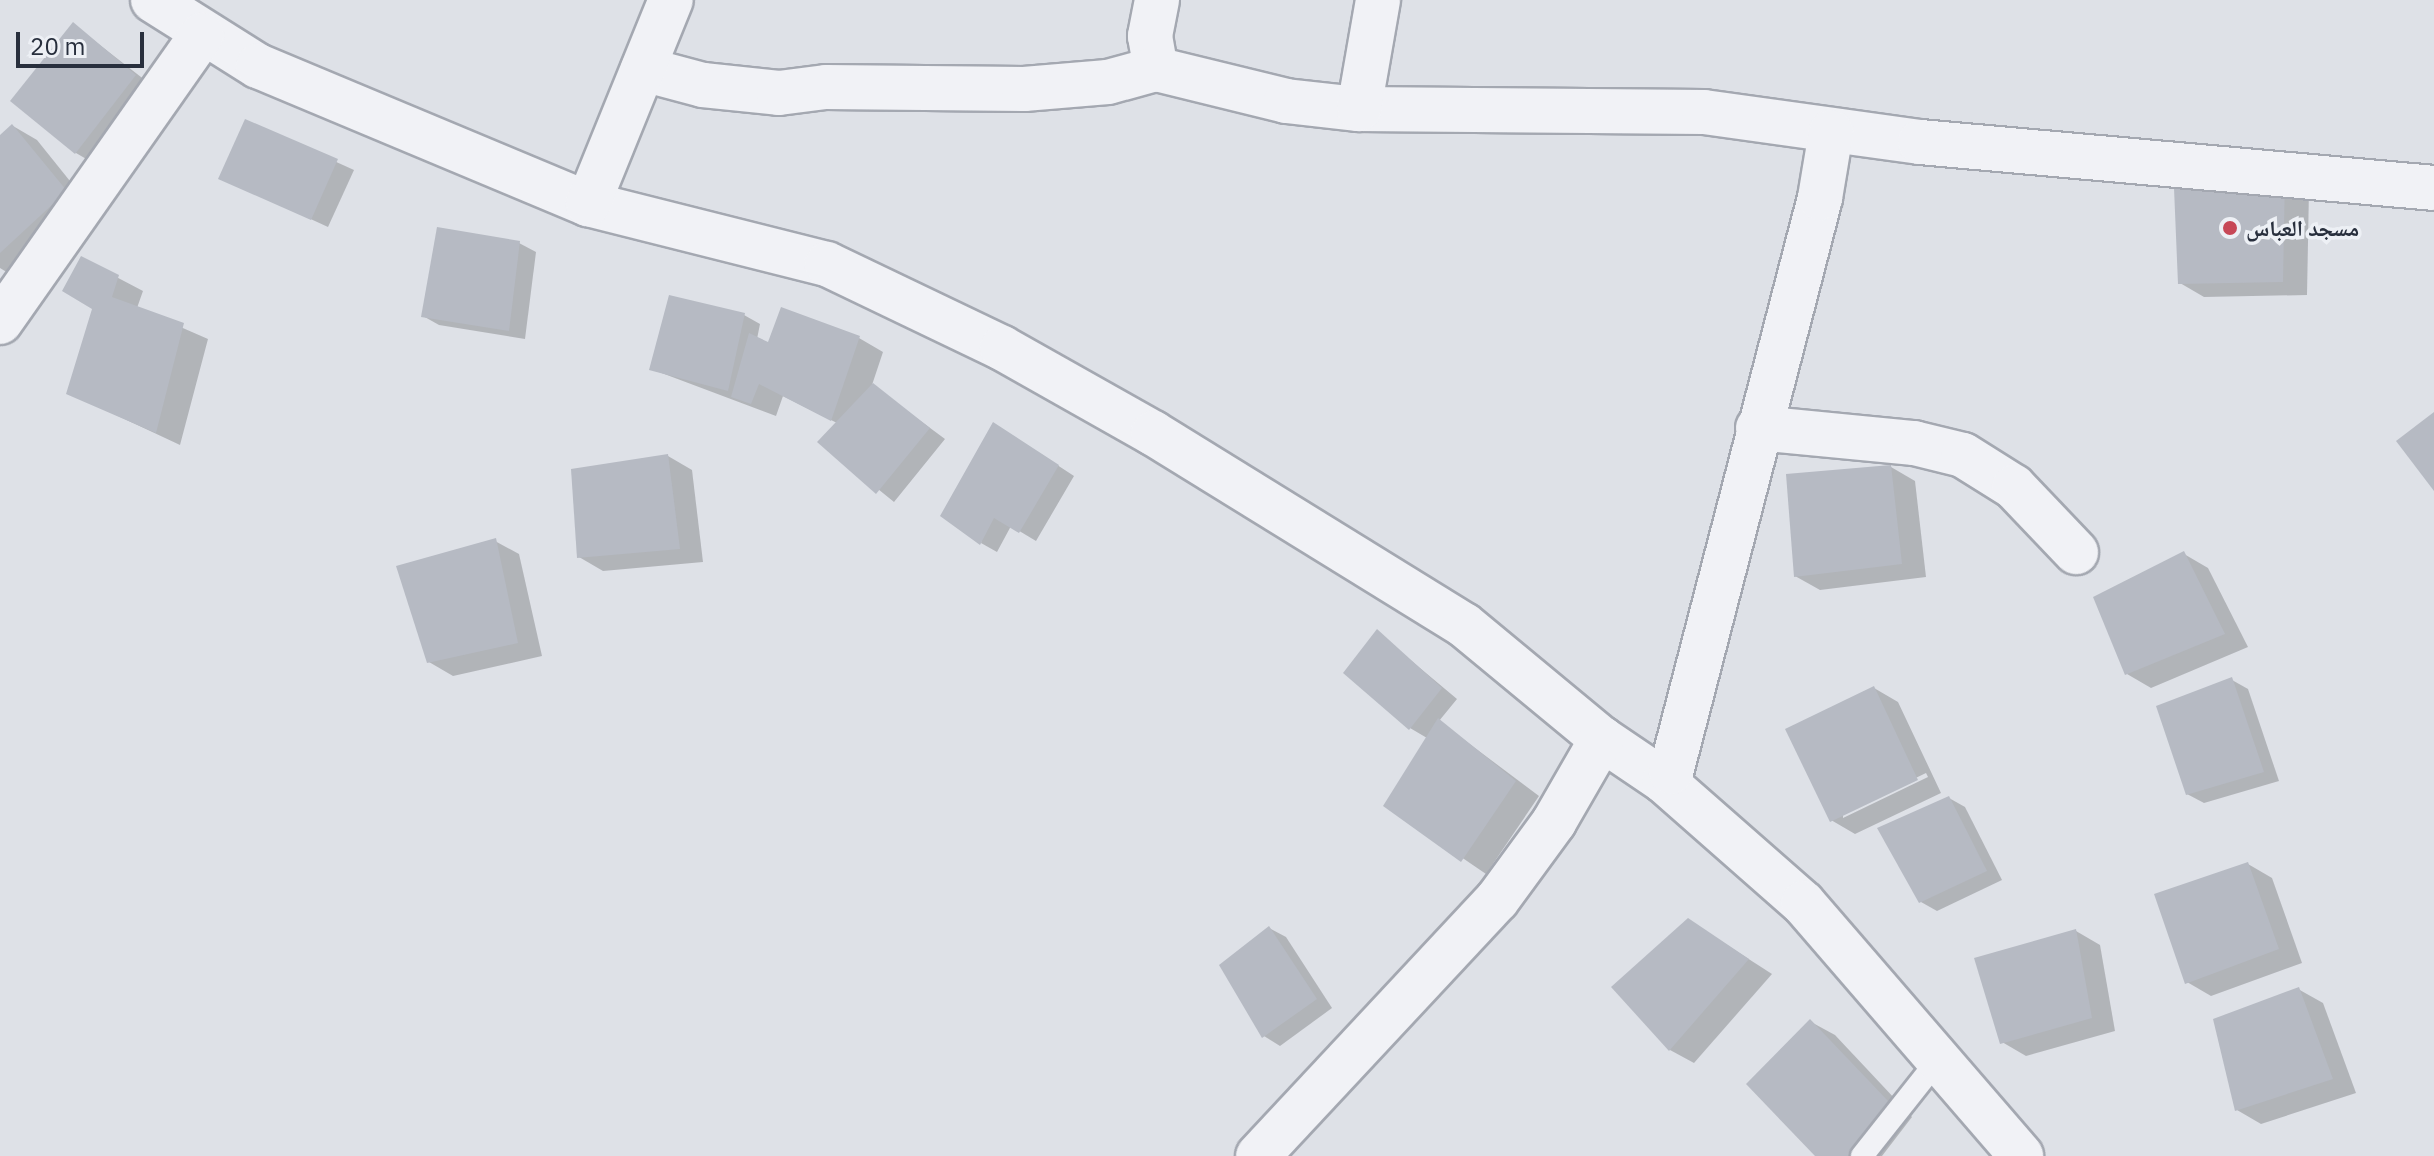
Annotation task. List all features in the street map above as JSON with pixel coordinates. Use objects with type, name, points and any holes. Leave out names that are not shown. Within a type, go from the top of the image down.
[{"type":"street","points":[[153,0],[202,35],[258,66],[588,204],[827,264],[1002,348],[1153,433],[1464,625],[1602,739],[1664,781],[1803,903],[2021,1156]]},
{"type":"street","points":[[588,204],[671,0]]},
{"type":"street","points":[[1156,69],[1150,36],[1157,0]]},
{"type":"street","points":[[1359,109],[1378,0]]},
{"type":"street","points":[[0,322],[202,35]]},
{"type":"street","points":[[643,69],[703,85],[779,93],[826,87],[1024,89],[1108,82],[1156,69],[1286,101],[1359,109],[1704,112],[1831,132],[2434,188]]},
{"type":"street","points":[[1664,781],[1671,772],[1820,198],[1831,132]]},
{"type":"street","points":[[1758,428],[1902,441],[1963,455],[2014,487],[2076,552]]},
{"type":"street","points":[[1258,1156],[1497,900],[1554,822],[1602,739]]},
{"type":"lane","points":[[1862,1156],[1939,1059]]},
{"type":"building","points":[[73,22],[136,75],[75,154],[10,101]]},
{"type":"building","points":[[245,119],[338,159],[311,220],[218,179]]},
{"type":"building","points":[[12,124],[67,191],[0,253],[0,135]]},
{"type":"building","name":"مسجد العباس","points":[[2173,164],[2285,173],[2283,282],[2178,284]]},
{"type":"building","points":[[437,227],[520,241],[509,331],[421,317]]},
{"type":"building","points":[[81,256],[119,275],[112,297],[184,323],[156,433],[66,394],[92,309],[62,291]]},
{"type":"building","points":[[669,295],[745,313],[728,391],[649,370]]},
{"type":"building","points":[[781,307],[860,336],[831,421],[759,384],[751,404],[731,397],[749,333],[768,342]]},
{"type":"building","points":[[873,383],[930,428],[876,494],[817,442]]},
{"type":"building","points":[[2434,412],[2434,491],[2396,441]]},
{"type":"building","points":[[993,422],[1059,465],[1019,533],[994,518],[980,545],[940,516]]},
{"type":"building","points":[[668,454],[680,549],[577,558],[571,469]]},
{"type":"building","points":[[1891,465],[1902,564],[1794,577],[1786,474]]},
{"type":"building","points":[[496,538],[518,643],[427,663],[396,566]]},
{"type":"building","points":[[2184,551],[2225,634],[2125,675],[2093,597]]},
{"type":"building","points":[[1377,629],[1442,688],[1409,730],[1343,673]]},
{"type":"building","points":[[2232,677],[2264,772],[2186,795],[2156,706]]},
{"type":"building","points":[[1874,686],[1918,780],[1830,822],[1785,729]]},
{"type":"building","points":[[1438,718],[1516,781],[1461,862],[1383,806]]},
{"type":"building","points":[[1949,796],[1987,871],[1919,903],[1877,828]]},
{"type":"building","points":[[2248,862],[2279,949],[2185,984],[2154,894]]},
{"type":"building","points":[[1688,918],[1749,959],[1669,1051],[1611,987]]},
{"type":"building","points":[[1269,926],[1317,999],[1262,1038],[1219,965]]},
{"type":"building","points":[[2076,929],[2092,1018],[2000,1044],[1974,958]]},
{"type":"building","points":[[2299,987],[2333,1079],[2235,1111],[2213,1019]]},
{"type":"building","points":[[1810,1019],[1889,1102],[1848,1156],[1815,1156],[1746,1084]]},
{"type":"place","name":"مسجد العباس","points":[[2230,228]]}]
